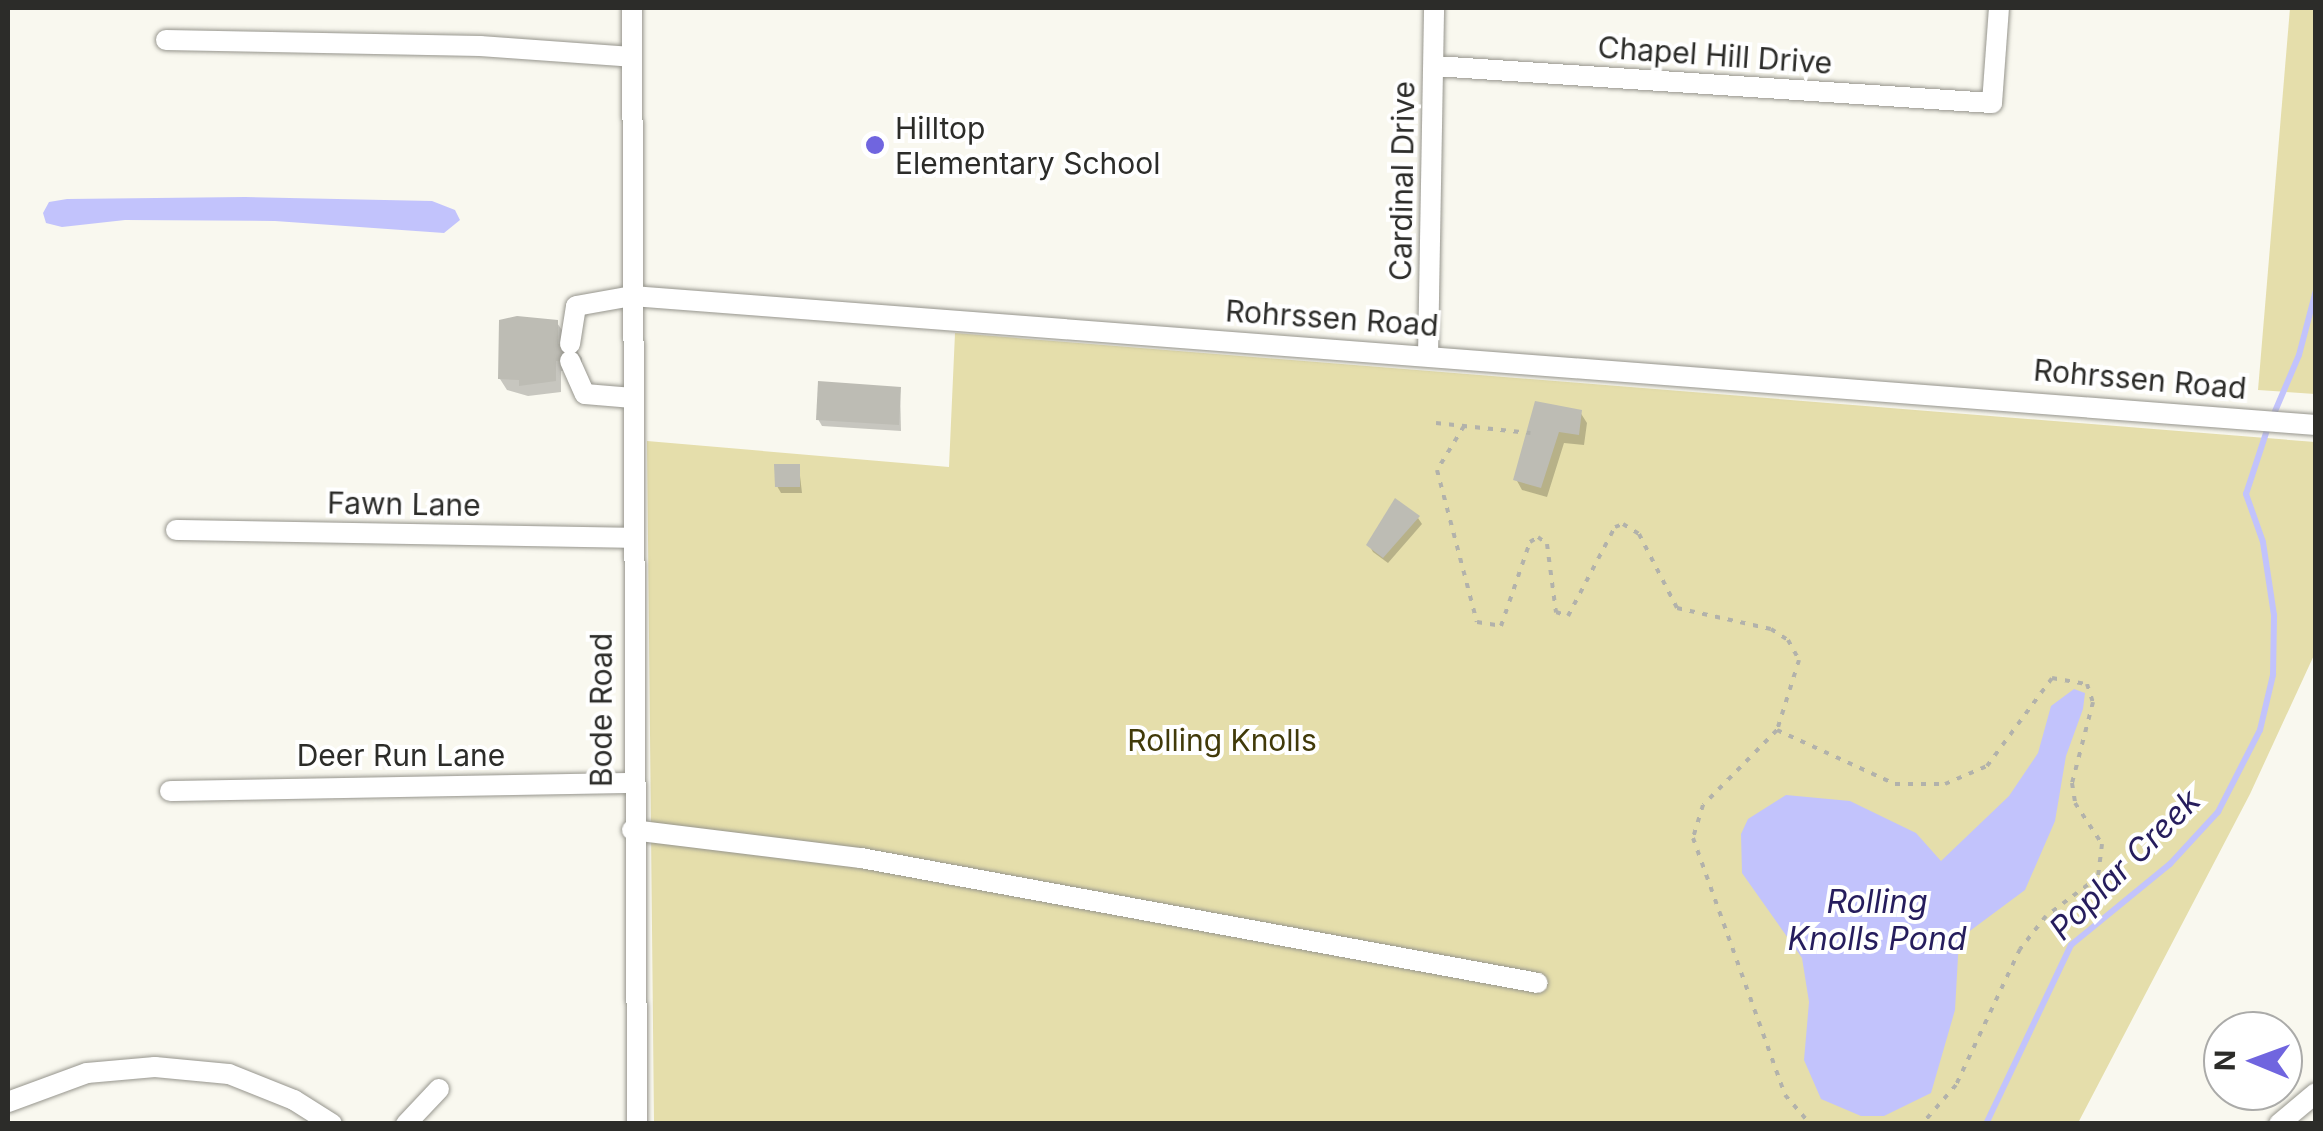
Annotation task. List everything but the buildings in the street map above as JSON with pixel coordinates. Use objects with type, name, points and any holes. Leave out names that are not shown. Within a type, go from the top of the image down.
[{"type":"street","points":[[632,8],[632,296]]},
{"type":"street","name":"Cardinal Drive","points":[[1428,356],[1434,8]]},
{"type":"street","name":"Chapel Hill Drive","points":[[1435,66],[1992,103],[1998,8]]},
{"type":"street","points":[[166,40],[480,46],[632,56]]},
{"type":"street","name":"Rohrssen Road","points":[[633,398],[577,388],[570,352],[576,306],[632,296],[2307,424]]},
{"type":"street","name":"Bode Road","points":[[632,296],[631,782],[637,1124]]},
{"type":"street","name":"Fawn Lane","points":[[176,530],[631,538]]},
{"type":"street","name":"Deer Run Lane","points":[[170,790],[631,782]]},
{"type":"street","points":[[632,830],[861,858],[1538,983]]},
{"type":"street","points":[[8,1102],[88,1073],[155,1067],[228,1074],[294,1100],[332,1124]]},
{"type":"street","points":[[406,1124],[439,1089]]},
{"type":"street","points":[[2279,1124],[2316,1093]]},
{"type":"path","points":[[1436,423],[1530,434]]},
{"type":"path","points":[[1464,426],[1437,470],[1478,622],[1501,626],[1530,542],[1538,537],[1547,544],[1556,612],[1568,616],[1615,526],[1631,526],[1677,608],[1771,629],[1788,640],[1799,660],[1778,730],[1704,805],[1694,838],[1785,1096],[1810,1124]]},
{"type":"path","points":[[1778,730],[1896,784],[1945,784],[1987,766],[2052,678],[2087,684],[2092,702],[2072,784],[2075,803],[2102,844],[2098,877],[2046,916],[2020,949],[1956,1085],[1922,1124]]},
{"type":"green space","points":[[2290,8],[2315,8],[2315,394],[2258,390]]},
{"type":"green space","name":"Rolling Knolls","points":[[955,333],[2315,442],[2315,653],[2250,794],[2078,1123],[654,1123],[647,441],[949,467]]},
{"type":"water","points":[[67,199],[432,201],[455,210],[460,220],[444,233],[275,221],[125,220],[62,227],[46,223],[43,213],[49,202]]},
{"type":"water","name":"Rolling Knolls Pond","points":[[2074,689],[2085,693],[2083,709],[2066,756],[2055,821],[2025,890],[1959,939],[1955,1010],[1931,1093],[1884,1116],[1861,1116],[1821,1099],[1804,1060],[1809,1002],[1802,958],[1742,873],[1741,834],[1748,819],[1786,795],[1850,801],[1916,833],[1941,861],[2009,796],[2038,753],[2051,706]]},
{"type":"waterway","name":"Poplar Creek","points":[[2273,416],[2299,355],[2316,290]]},
{"type":"waterway","name":"Poplar Creek","points":[[1986,1124],[2071,945],[2170,864],[2218,812],[2260,730],[2273,675],[2274,615],[2263,542],[2246,494],[2268,427]]},
{"type":"place","name":"Hilltop Elementary School","points":[[875,145]]}]
